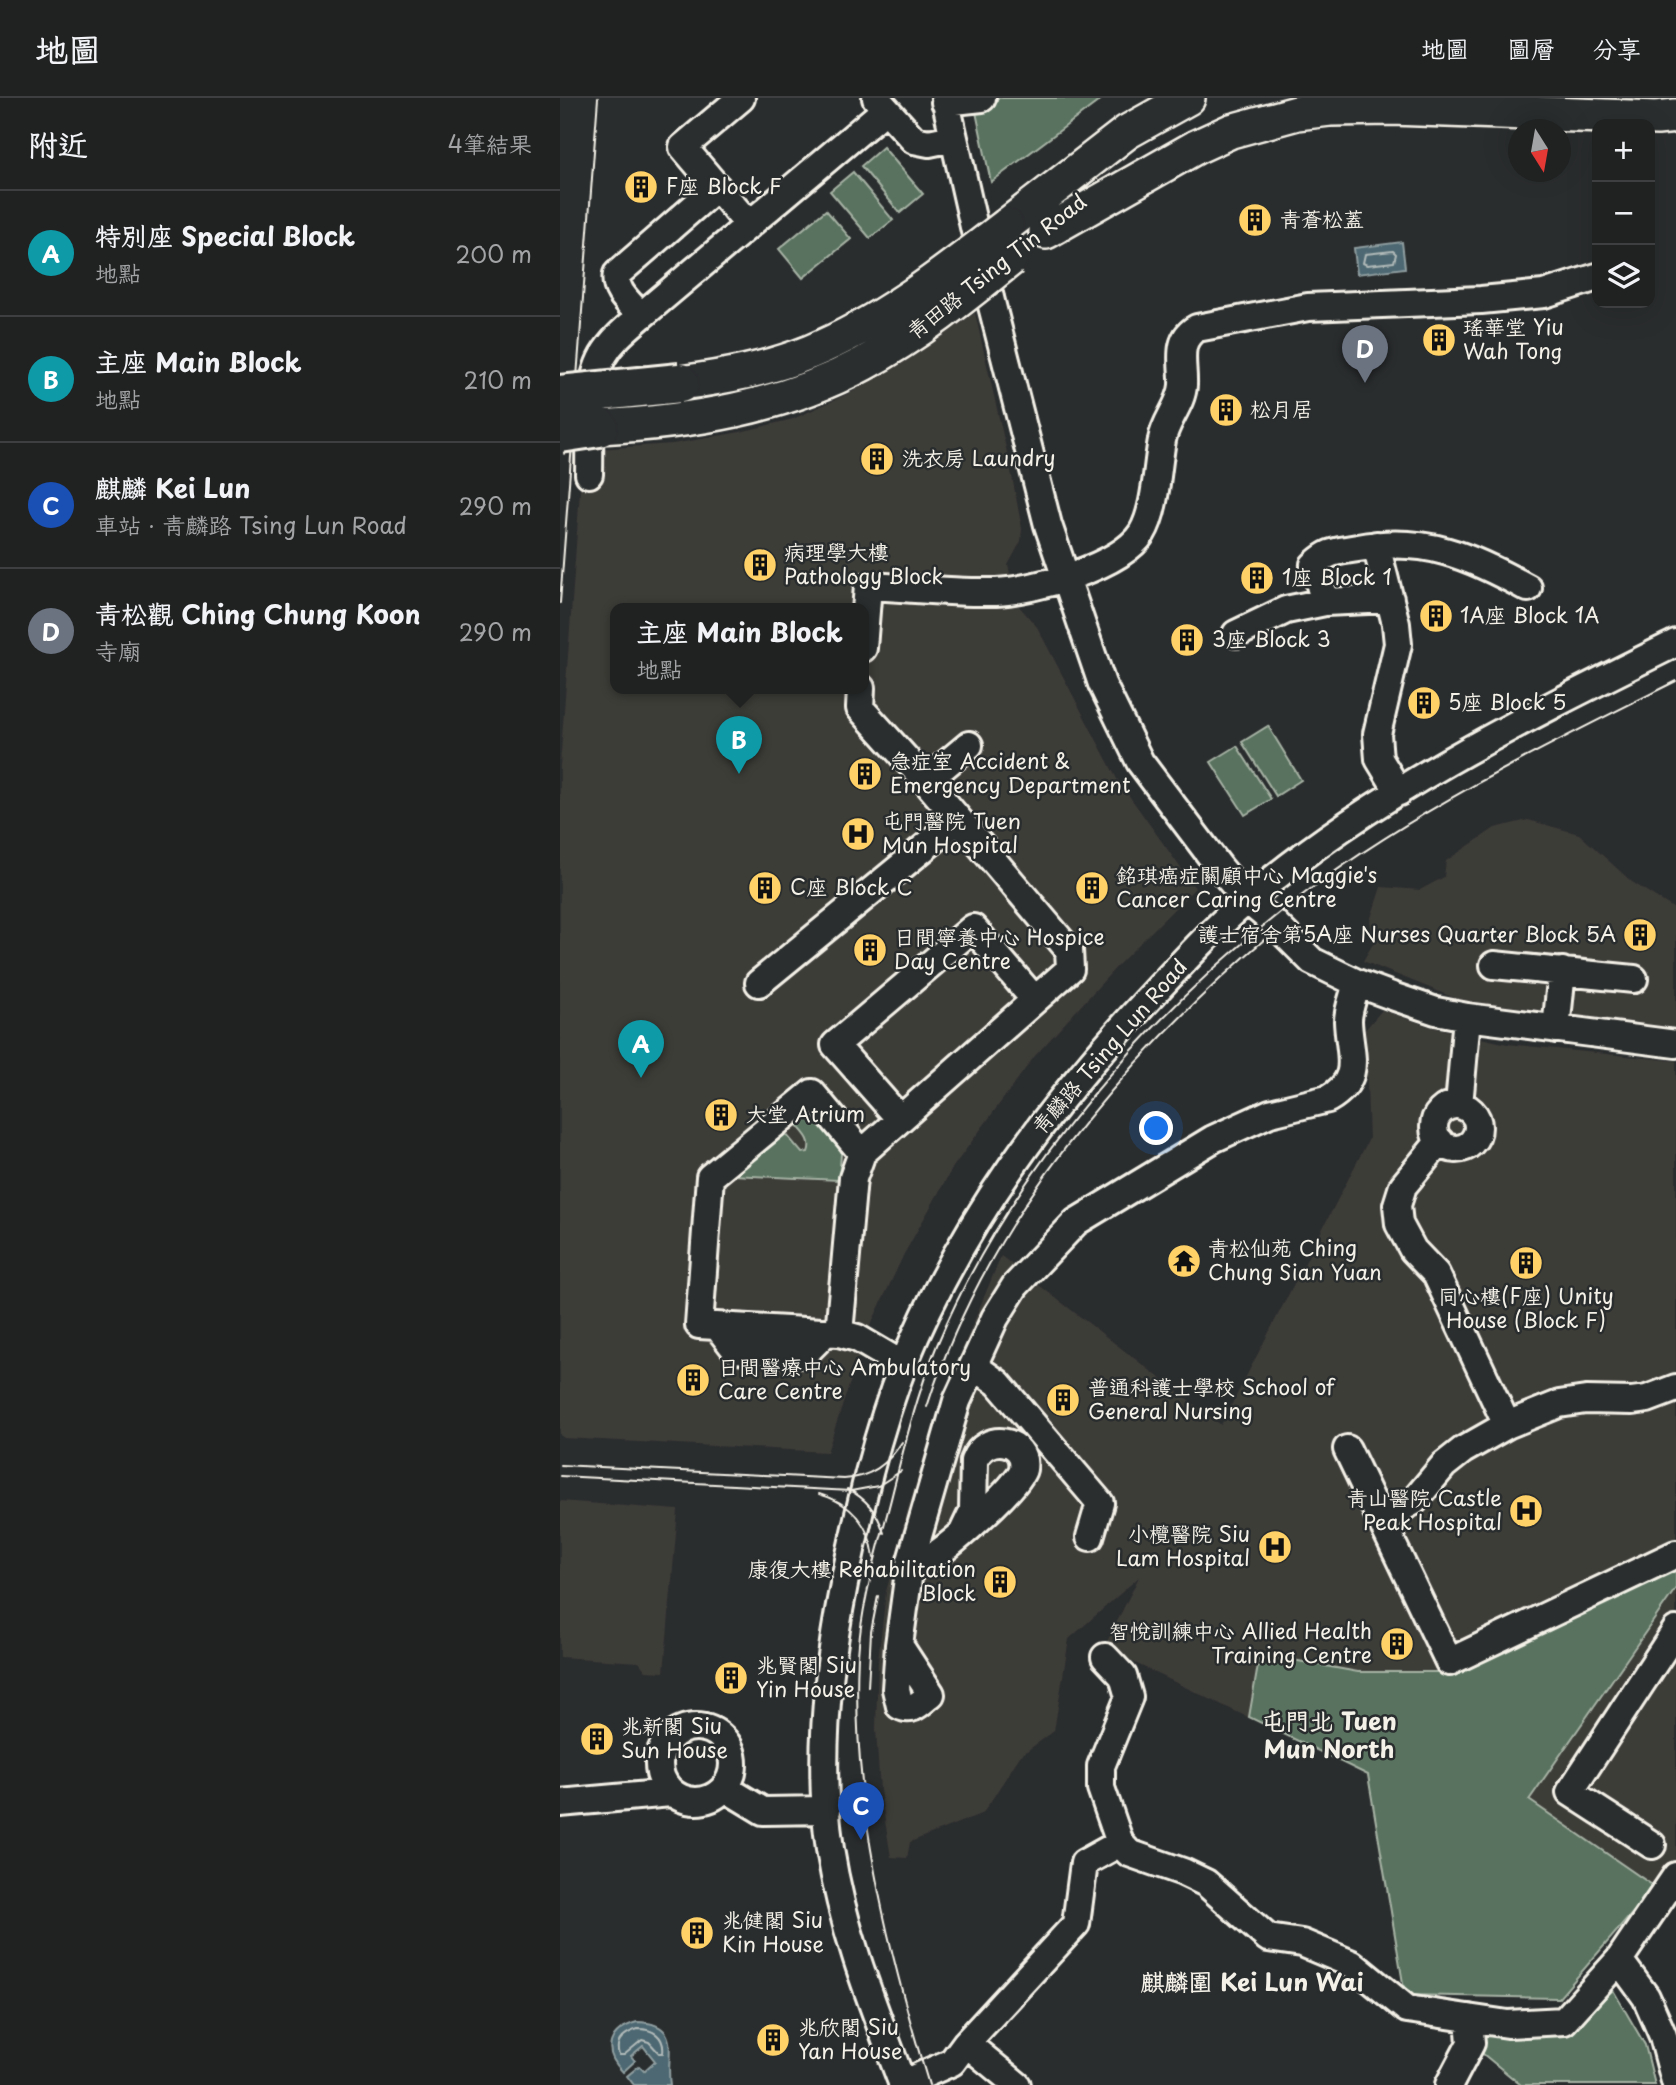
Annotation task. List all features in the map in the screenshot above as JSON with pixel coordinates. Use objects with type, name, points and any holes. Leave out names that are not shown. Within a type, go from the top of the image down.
[{"type":"highway","points":[[560,377],[680,383]]},
{"type":"highway","points":[[560,395],[680,383]]},
{"type":"highway","points":[[560,423],[599,427]]},
{"type":"highway","points":[[560,433],[599,427]]},
{"type":"main road","points":[[1127,132],[1171,98]]},
{"type":"main road","name":"青田路 Tsing Tin Road","points":[[680,383],[712,379],[768,366],[810,352],[842,337],[906,300],[1127,132],[1188,98]]},
{"type":"main road","name":"青田路 Tsing Tin Road","points":[[599,427],[709,416],[752,407],[822,383],[895,345],[961,300],[1096,190],[1159,146],[1259,98]]},
{"type":"main road","points":[[1046,232],[1196,147],[1231,131],[1297,113],[1330,109],[1392,108],[1662,114]]},
{"type":"street","points":[[741,98],[683,147],[749,225]]},
{"type":"street","points":[[982,98],[945,100],[993,312],[1064,578],[1102,684],[1140,762],[1247,900],[1312,961],[1357,983],[1436,1011],[1676,1044]]},
{"type":"street","points":[[589,474],[596,373],[611,344],[641,316],[749,225],[881,104],[914,140],[929,143],[953,138]]},
{"type":"street","points":[[641,316],[616,285],[617,274],[717,187]]},
{"type":"street","points":[[1003,591],[1084,572],[1124,552],[1142,533],[1150,512],[1163,435],[1183,389],[1181,348],[1190,332],[1207,326],[1308,307],[1481,300],[1544,294],[1592,279]]},
{"type":"street","points":[[1325,602],[1314,565],[1326,554],[1376,545],[1409,543],[1447,550],[1485,564],[1528,587]]},
{"type":"street","points":[[1376,545],[1398,644],[1377,734],[1380,759],[1399,792]]},
{"type":"street","points":[[867,603],[869,586],[1029,590],[1045,595],[1064,615],[1092,658]]},
{"type":"street","points":[[1236,634],[1286,610],[1325,602],[1390,599]]},
{"type":"street","name":"青麟路 Tsing Lun Road","points":[[902,2084],[851,1947],[830,1846],[826,1728],[833,1642],[864,1489],[903,1365],[945,1273],[997,1186],[1056,1103],[1119,1030],[1208,935],[1247,900],[1321,844],[1399,792],[1503,731],[1676,643]]},
{"type":"street","points":[[833,1333],[853,1178],[862,1153],[1070,969],[1069,950],[926,781],[860,708],[861,694]]},
{"type":"street","points":[[926,781],[970,745]]},
{"type":"street","points":[[759,983],[958,820]]},
{"type":"street","points":[[900,1119],[835,1045],[972,928],[1035,1000]]},
{"type":"street","points":[[1494,965],[1634,979]]},
{"type":"street","points":[[1556,1029],[1562,971]]},
{"type":"street","points":[[899,1645],[910,1564],[957,1401],[995,1318],[1015,1286],[1076,1222],[1213,1139],[1250,1121],[1328,1099],[1336,1094],[1348,1081],[1353,1064],[1348,1019],[1357,983]]},
{"type":"street","points":[[1468,1017],[1459,1105],[1471,1110],[1475,1115],[1478,1127],[1474,1140],[1457,1149],[1440,1141],[1403,1186],[1397,1205],[1399,1224],[1413,1250],[1436,1274],[1507,1424]]},
{"type":"street","points":[[862,1153],[813,1093],[710,1177],[699,1325],[833,1333],[857,1338],[903,1365]]},
{"type":"street","points":[[974,1366],[998,1383],[1101,1503],[1090,1537]]},
{"type":"street","points":[[1381,1519],[1414,1501],[1444,1465],[1463,1450],[1507,1424],[1573,1401],[1632,1401],[1676,1388]]},
{"type":"street","points":[[1347,1449],[1448,1662],[1676,1554]]},
{"type":"street","points":[[910,1564],[917,1564],[934,1556],[963,1532]]},
{"type":"street","points":[[1652,1845],[1570,1792],[1676,1630]]},
{"type":"street","points":[[1105,1657],[1124,1676],[1129,1697],[1101,1766],[1101,1788],[1120,1843],[1129,1853],[1206,1883],[1268,1938],[1302,1943],[1352,1965],[1407,2009],[1508,2024],[1564,2021],[1619,1960],[1672,1889]]},
{"type":"street","points":[[705,1728],[716,1733],[732,1752],[732,1777],[725,1788],[705,1801],[693,1802],[671,1793],[658,1771],[662,1747],[680,1730],[705,1728]]},
{"type":"street","points":[[725,1788],[763,1811],[827,1810]]},
{"type":"street","points":[[560,1803],[671,1793]]},
{"type":"street","points":[[902,2084],[952,2062],[966,2043],[1076,1924],[1084,1863],[1120,1843]]},
{"type":"street","points":[[1619,1960],[1646,1997],[1663,2036],[1676,2085]]},
{"type":"street","points":[[1448,2085],[1471,2043],[1469,2018]]},
{"type":"street","points":[[966,2043],[1017,2085]]},
{"type":"shaded area","name":"屯門醫院 Tuen Mun Hospital","points":[[975,313],[1022,529],[1021,541],[1008,565],[1017,604],[1037,627],[1117,779],[1195,888],[1119,964],[1034,1057],[953,1167],[904,1254],[865,1337],[827,1452],[564,1438],[560,1435],[560,766],[583,450],[673,444],[740,432],[793,419],[852,392],[912,357]]},
{"type":"shaded area","points":[[1528,820],[1579,834],[1632,882],[1676,910],[1676,1028],[1477,1007],[1363,961],[1374,942],[1370,921],[1381,887],[1420,890],[1444,877],[1446,861],[1495,828]]},
{"type":"shaded area","name":"青山醫院 Castle Peak Hospital","points":[[1382,1010],[1428,1026],[1507,1044],[1676,1061],[1676,1861],[1559,1998],[1405,1995],[1368,1775],[1104,1648],[1139,1577],[1069,1639],[1054,1731],[1020,1756],[983,1813],[910,1842],[907,1858],[891,1857],[880,1790],[876,1729],[878,1661],[886,1592],[941,1401],[1001,1256],[1221,1425],[1369,1139],[1365,1030]]},
{"type":"shaded area","points":[[560,1501],[678,1510],[664,1672],[646,1671],[639,1662],[560,1657]]},
{"type":"green space","points":[[973,98],[1103,98],[991,182]]},
{"type":"green space","points":[[883,147],[923,194],[900,213],[861,166]]},
{"type":"green space","points":[[853,172],[893,220],[870,238],[830,191]]},
{"type":"green space","points":[[826,210],[851,239],[803,278],[779,249]]},
{"type":"green space","points":[[1268,726],[1301,780],[1276,796],[1242,742]]},
{"type":"green space","points":[[1237,746],[1271,799],[1245,815],[1211,762]]},
{"type":"green space","points":[[815,1109],[842,1141],[839,1180],[731,1175],[785,1133],[802,1153],[808,1152],[808,1140],[796,1124]]},
{"type":"green space","points":[[1676,1565],[1676,1588],[1529,1800],[1655,1887],[1559,1998],[1405,1995],[1368,1775],[1249,1717],[1260,1654],[1358,1672],[1445,1672]]},
{"type":"green space","points":[[1613,1990],[1645,2045],[1655,2085],[1521,2085],[1477,2049],[1485,2035],[1570,2030]]},
{"type":"water","points":[[1402,242],[1405,268],[1357,274],[1354,248]]},
{"type":"water","points":[[637,2022],[652,2024],[667,2035],[670,2085],[634,2085],[627,2076],[639,2066],[644,2071],[655,2061],[643,2046],[631,2056],[635,2061],[623,2072],[616,2064],[610,2049],[614,2036]]},
{"type":"tram line","points":[[560,603],[598,98]]},
{"type":"tram line","points":[[929,2085],[886,1927],[866,1819],[857,1710],[858,1656],[871,1577],[911,1421],[937,1345],[968,1280],[1004,1217],[1046,1155],[1092,1096],[1194,987],[1249,938],[1349,862],[1439,805],[1676,681]]},
{"type":"tram line","points":[[927,1407],[953,1338],[985,1271],[1024,1207],[1067,1146],[1114,1088],[1165,1033],[1273,932]]},
{"type":"tram line","points":[[560,1465],[844,1479],[862,1476],[878,1468],[902,1442]]},
{"type":"tram line","points":[[560,1476],[851,1491],[878,1486],[901,1471]]},
{"type":"tram line","points":[[847,1489],[870,1507],[884,1533]]},
{"type":"tram line","points":[[819,1494],[841,1503],[857,1517],[868,1535],[874,1558]]},
{"type":"tram line","points":[[868,1687],[871,1632],[878,1596]]},
{"type":"place","name":"F座 Block F","points":[[641,187]]},
{"type":"place","name":"青蒼松蓋","points":[[1255,220]]},
{"type":"place","name":"瑤華堂 Yiu Wah Tong","points":[[1439,340]]},
{"type":"place","name":"青松觀 Ching Chung Koon","points":[[1365,383]]},
{"type":"place","name":"松月居","points":[[1226,410]]},
{"type":"place","name":"洗衣房 Laundry","points":[[877,459]]},
{"type":"place","name":"病理學大樓 Pathology Block","points":[[760,565]]},
{"type":"place","name":"1座 Block 1","points":[[1257,578]]},
{"type":"place","name":"1A座 Block 1A","points":[[1436,616]]},
{"type":"place","name":"3座 Block 3","points":[[1187,640]]},
{"type":"place","name":"5座 Block 5","points":[[1424,703]]},
{"type":"place","name":"主座 Main Block","points":[[739,774]]},
{"type":"place","name":"急症室 Accident & Emergency Department","points":[[865,774]]},
{"type":"place","name":"屯門醫院 Tuen Mun Hospital","points":[[858,834]]},
{"type":"place","name":"C座 Block C","points":[[765,888]]},
{"type":"place","name":"銘琪癌症關顧中心 Maggie's Cancer Caring Centre","points":[[1092,888]]},
{"type":"place","name":"護士宿舍第5A座 Nurses Quarter Block 5A","points":[[1640,935]]},
{"type":"place","name":"日間寧養中心 Hospice Day Centre","points":[[870,950]]},
{"type":"place","name":"特別座 Special Block","points":[[641,1078]]},
{"type":"place","name":"大堂 Atrium","points":[[721,1115]]},
{"type":"place","name":"青松仙苑 Ching Chung Sian Yuan","points":[[1184,1261]]},
{"type":"place","name":"同心樓(F座) Unity House (Block F)","points":[[1526,1263]]},
{"type":"place","name":"日間醫療中心 Ambulatory Care Centre","points":[[693,1380]]},
{"type":"place","name":"普通科護士學校 School of General Nursing","points":[[1063,1400]]},
{"type":"place","name":"青山醫院 Castle Peak Hospital","points":[[1526,1511]]},
{"type":"place","name":"小欖醫院 Siu Lam Hospital","points":[[1275,1547]]},
{"type":"place","name":"康復大樓 Rehabilitation Block","points":[[1000,1582]]},
{"type":"place","name":"智悅訓練中心 Allied Health Training Centre","points":[[1397,1644]]},
{"type":"place","name":"兆賢閣 Siu Yin House","points":[[731,1678]]},
{"type":"place","name":"兆新閣 Siu Sun House","points":[[597,1739]]},
{"type":"place","name":"麒麟 Kei Lun","points":[[861,1840]]},
{"type":"place","name":"兆健閣 Siu Kin House","points":[[697,1933]]},
{"type":"place","name":"兆欣閣 Siu Yan House","points":[[773,2040]]},
{"type":"district","name":"屯門北 Tuen Mun North","points":[[1329,1736]]},
{"type":"district","name":"麒麟圍 Kei Lun Wai","points":[[1252,1983]]}]
